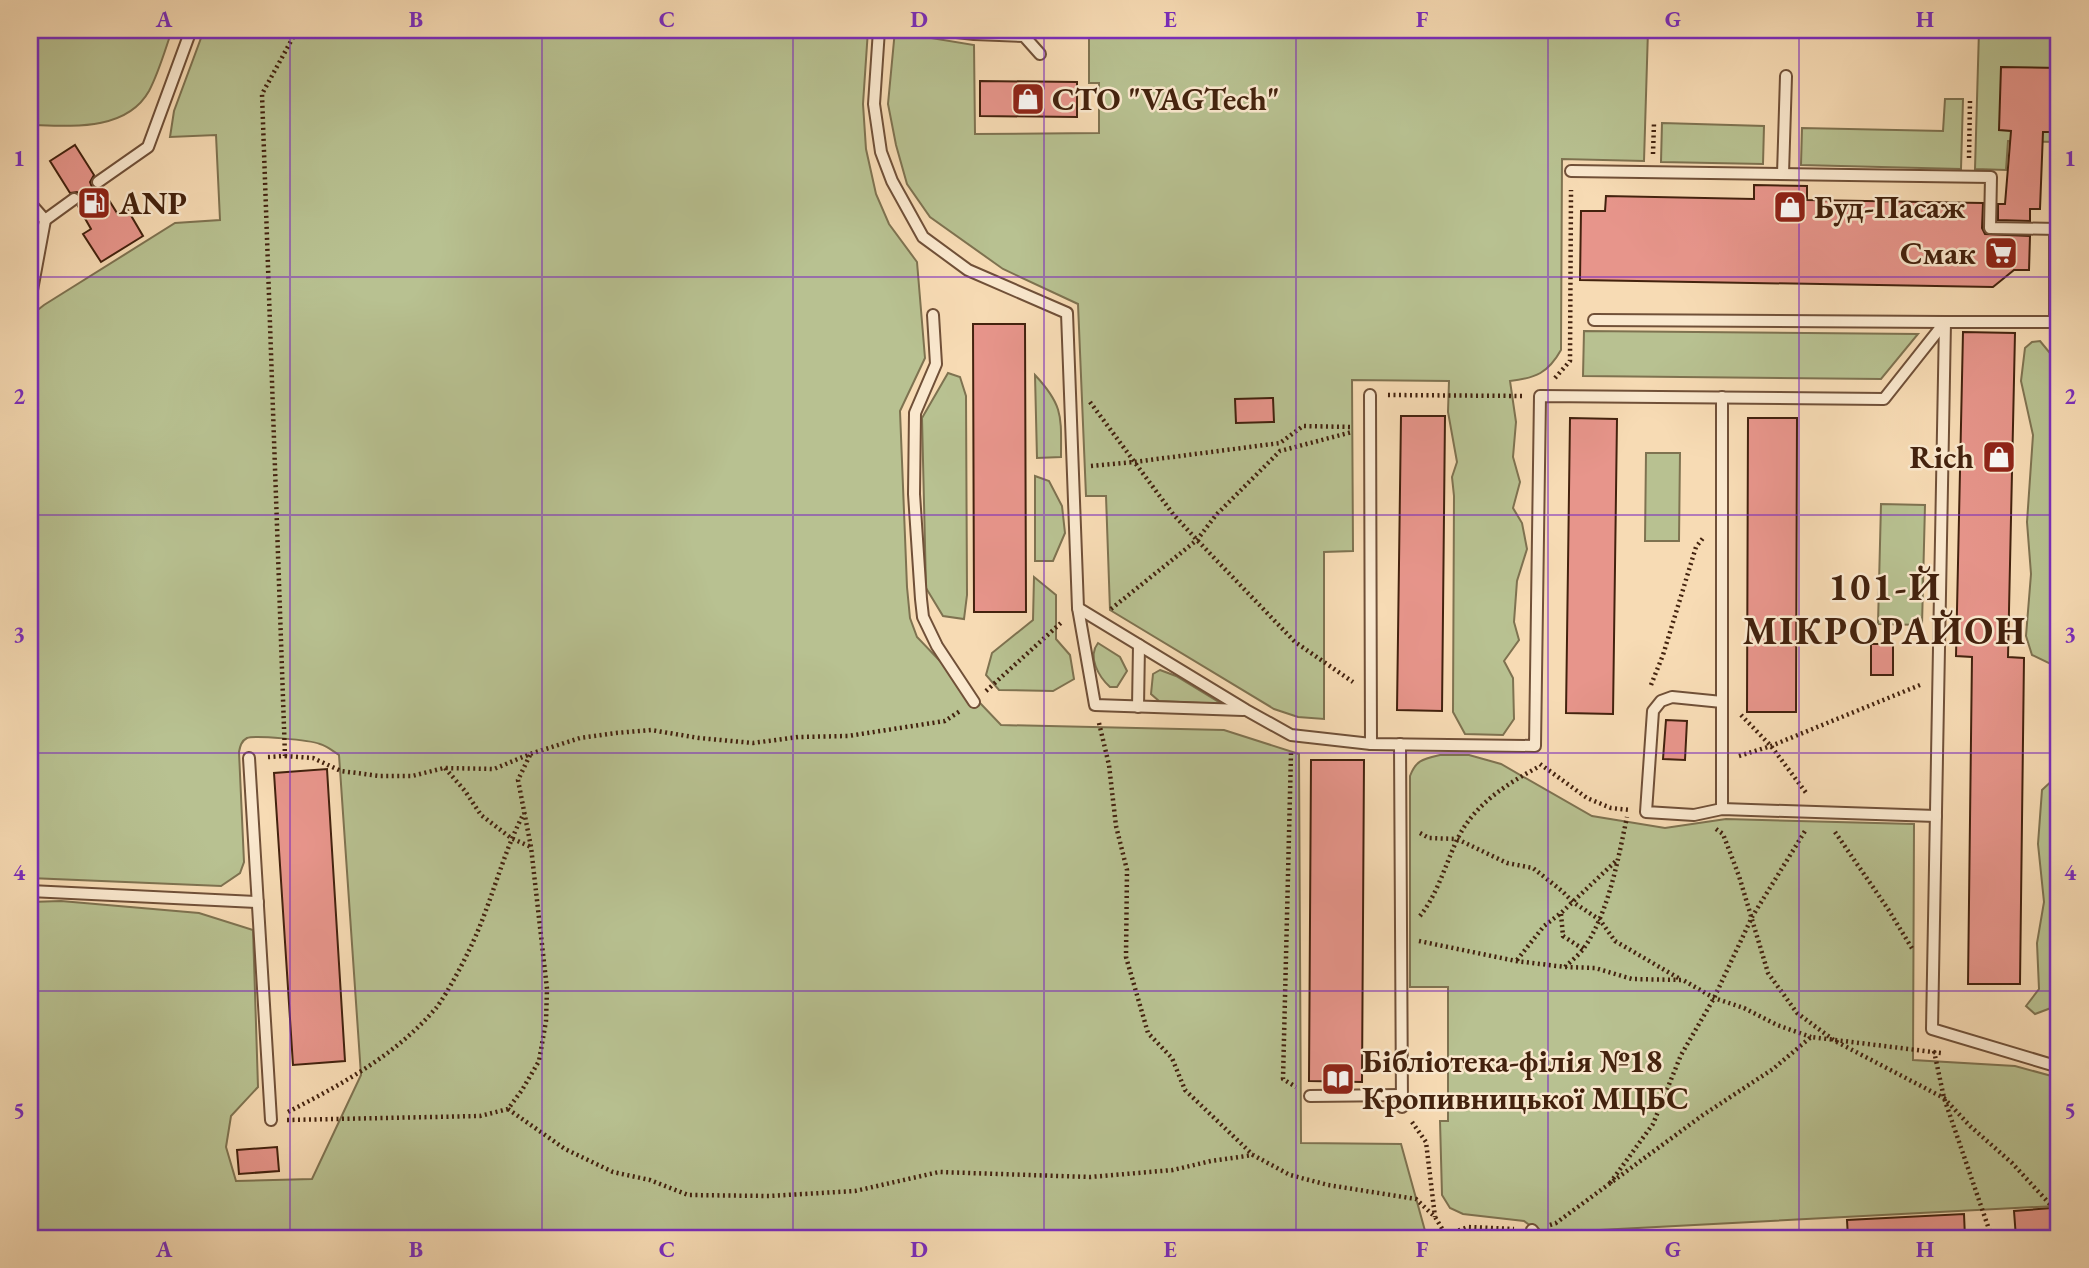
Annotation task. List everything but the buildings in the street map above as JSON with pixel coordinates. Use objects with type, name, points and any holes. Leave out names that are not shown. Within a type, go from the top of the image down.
[{"type":"lane","points":[[98,182],[148,147],[191,30]]},
{"type":"lane","points":[[879,30],[874,104],[881,152],[892,181],[923,237],[968,270],[1067,313],[1078,608],[1096,705],[1246,710]]},
{"type":"lane","points":[[939,30],[1024,36],[1040,54]]},
{"type":"lane","points":[[1783,174],[1786,76]]},
{"type":"lane","points":[[1571,171],[1991,177],[1990,228],[2057,229],[2057,322],[1594,320]]},
{"type":"lane","points":[[30,301],[45,220],[74,200]]},
{"type":"lane","points":[[30,203],[45,220]]},
{"type":"lane","points":[[933,315],[936,364],[915,413],[914,494],[921,599],[923,617],[937,646],[974,702]]},
{"type":"lane","points":[[1078,608],[1246,710],[1291,734],[1371,744],[1535,746],[1540,396],[1884,399],[1945,321]]},
{"type":"lane","points":[[1945,321],[1933,1029],[2059,1067]]},
{"type":"lane","points":[[1370,395],[1371,744]]},
{"type":"lane","points":[[1722,397],[1722,808]]},
{"type":"lane","points":[[1138,707],[1139,645]]},
{"type":"lane","points":[[1722,702],[1672,697],[1661,701],[1653,712],[1646,812],[1694,815],[1722,808],[1936,816]]},
{"type":"lane","points":[[1310,1096],[1402,1101],[1400,744]]},
{"type":"lane","points":[[250,758],[271,1120]]},
{"type":"lane","points":[[30,891],[258,902]]},
{"type":"path","points":[[285,756],[262,94],[297,30]]},
{"type":"path","points":[[1968,177],[1970,100]]},
{"type":"path","points":[[1652,173],[1654,123]]},
{"type":"path","points":[[1370,395],[1540,396],[1570,361],[1571,171]]},
{"type":"path","points":[[1069,372],[1173,514],[1197,540],[1295,642],[1371,694]]},
{"type":"path","points":[[1072,467],[1134,462],[1280,443],[1303,426],[1370,427]]},
{"type":"path","points":[[250,758],[313,758],[341,771],[380,776],[412,776],[444,768],[494,768],[580,738],[651,730],[753,743],[798,737],[848,736],[945,721],[974,702],[1078,608],[1110,610],[1197,540],[1216,515],[1279,451],[1370,427]]},
{"type":"path","points":[[1722,761],[1770,746],[1939,677]]},
{"type":"path","points":[[1096,705],[1109,765],[1116,825],[1127,870],[1126,957],[1148,1033],[1172,1058],[1185,1090],[1253,1155],[1290,1175],[1328,1185],[1416,1199],[1435,1217],[1446,1237],[1468,1227],[1535,1234],[1556,1223],[1608,1187],[1703,1115],[1773,1069],[1811,1037]]},
{"type":"path","points":[[1291,734],[1283,1079],[1310,1096]]},
{"type":"path","points":[[1535,746],[1541,766],[1587,798],[1611,808],[1646,812]]},
{"type":"path","points":[[271,1120],[470,1116],[508,1109],[522,1090],[539,1061],[546,1021],[547,989],[531,847],[518,780],[530,754]]},
{"type":"path","points":[[1541,766],[1504,786],[1476,811],[1457,839],[1424,910],[1401,938],[1516,961],[1595,968],[1632,979],[1683,981]]},
{"type":"path","points":[[444,768],[466,791],[481,815],[511,838],[531,847]]},
{"type":"path","points":[[1608,1187],[1653,1124],[1681,1055],[1714,998],[1752,917],[1817,812]]},
{"type":"path","points":[[271,1120],[339,1086],[379,1060],[408,1036],[437,1006],[477,934],[511,838],[524,813]]},
{"type":"path","points":[[1694,815],[1723,834],[1768,973],[1797,1013],[1835,1041],[1944,1098],[2059,1214]]},
{"type":"path","points":[[1400,824],[1429,838],[1457,839],[1507,863],[1533,868],[1573,902],[1600,920],[1615,941],[1714,998],[1744,1008],[1777,1025],[1811,1037],[1835,1041],[1947,1053]]},
{"type":"path","points":[[1516,961],[1544,926],[1618,859]]},
{"type":"path","points":[[1561,913],[1563,936],[1583,949]]},
{"type":"path","points":[[1933,1029],[1934,1053],[1944,1098],[1992,1238]]},
{"type":"path","points":[[1402,1101],[1426,1142],[1435,1217]]},
{"type":"path","points":[[508,1109],[565,1149],[613,1172],[650,1180],[688,1195],[769,1196],[855,1191],[939,1172],[1090,1177],[1173,1170],[1253,1155]]},
{"type":"green space","points":[[30,30],[172,30],[153,84],[139,104],[112,120],[62,126],[30,125]]},
{"type":"green space","points":[[204,30],[868,30],[863,104],[866,149],[876,194],[889,224],[917,262],[925,358],[900,411],[907,587],[910,618],[917,637],[1001,725],[1224,730],[1299,754],[1301,1143],[1401,1144],[1427,1238],[30,1238],[30,902],[61,901],[199,913],[253,930],[258,1087],[231,1116],[226,1147],[236,1181],[312,1179],[361,1075],[339,755],[328,747],[314,742],[283,738],[252,737],[243,741],[239,752],[244,862],[240,873],[221,886],[30,878],[30,316],[175,223],[220,220],[216,135],[170,137],[174,111]]},
{"type":"green space","points":[[895,30],[974,45],[975,134],[1099,133],[1099,83],[1089,83],[1089,30],[1648,30],[1644,161],[1562,159],[1561,350],[1540,373],[1510,381],[1516,422],[1513,457],[1520,482],[1513,508],[1522,523],[1527,549],[1517,581],[1514,622],[1519,640],[1504,661],[1513,678],[1514,719],[1503,735],[1465,734],[1453,712],[1452,477],[1457,462],[1448,412],[1449,381],[1352,380],[1353,551],[1324,552],[1324,719],[1298,717],[1274,709],[1110,610],[1106,496],[1086,496],[1078,304],[1003,269],[930,217],[907,184],[888,104]]},
{"type":"green space","points":[[1979,30],[2059,30],[2057,142],[2008,141],[2006,170],[1975,169]]},
{"type":"green space","points":[[1945,99],[1963,99],[1961,169],[1801,165],[1802,128],[1943,131]]},
{"type":"green space","points":[[1662,123],[1764,126],[1763,164],[1661,162]]},
{"type":"green space","points":[[1584,331],[1918,334],[1881,379],[1583,376]]},
{"type":"green space","points":[[2040,341],[2059,364],[2059,597],[2050,604],[2050,629],[2059,634],[2059,668],[2032,655],[2026,636],[2031,574],[2027,522],[2033,435],[2021,381],[2025,348],[2032,342]]},
{"type":"green space","points":[[948,373],[960,377],[966,396],[967,595],[964,619],[943,616],[926,588],[922,418]]},
{"type":"green space","points":[[1035,375],[1051,395],[1059,413],[1061,457],[1037,458]]},
{"type":"green space","points":[[1646,453],[1680,453],[1679,541],[1645,541]]},
{"type":"green space","points":[[1035,476],[1049,481],[1062,506],[1065,533],[1053,561],[1035,561]]},
{"type":"green space","points":[[1881,504],[1925,505],[1922,625],[1878,624]]},
{"type":"green space","points":[[1034,577],[1056,595],[1056,639],[1070,655],[1074,679],[1053,691],[999,690],[986,675],[992,653],[1033,620]]},
{"type":"green space","points":[[1098,643],[1120,657],[1127,671],[1117,687],[1110,687],[1096,666],[1094,654]]},
{"type":"green space","points":[[1160,670],[1176,676],[1222,704],[1159,701],[1151,694],[1153,674]]},
{"type":"green space","points":[[1440,755],[1469,755],[1501,764],[1592,816],[1665,828],[1726,819],[1914,824],[1913,1060],[2015,1066],[2059,1078],[2059,1234],[2055,1206],[1600,1230],[1600,1238],[1547,1238],[1524,1221],[1463,1214],[1450,1208],[1442,1195],[1440,1121],[1448,1121],[1448,987],[1410,987],[1410,776],[1421,761]]},
{"type":"green space","points":[[2059,777],[2059,1005],[2035,1014],[2026,1006],[2039,989],[2037,943],[2044,902],[2038,844],[2042,790]]},
{"type":"place","name":"СТО \"VAGTech\"","points":[[1028,99]]},
{"type":"place","name":"ANP","points":[[94,203]]},
{"type":"place","name":"Буд-Пасаж","points":[[1790,207]]},
{"type":"place","name":"Смак","points":[[2001,253]]},
{"type":"place","name":"Rich","points":[[1999,457]]},
{"type":"place","name":"Бібліотека-філія №18 Кропивницької МЦБС","points":[[1338,1079]]},
{"type":"district","name":"101-Й МІКРОРАЙОН","points":[[1885,609]]}]
